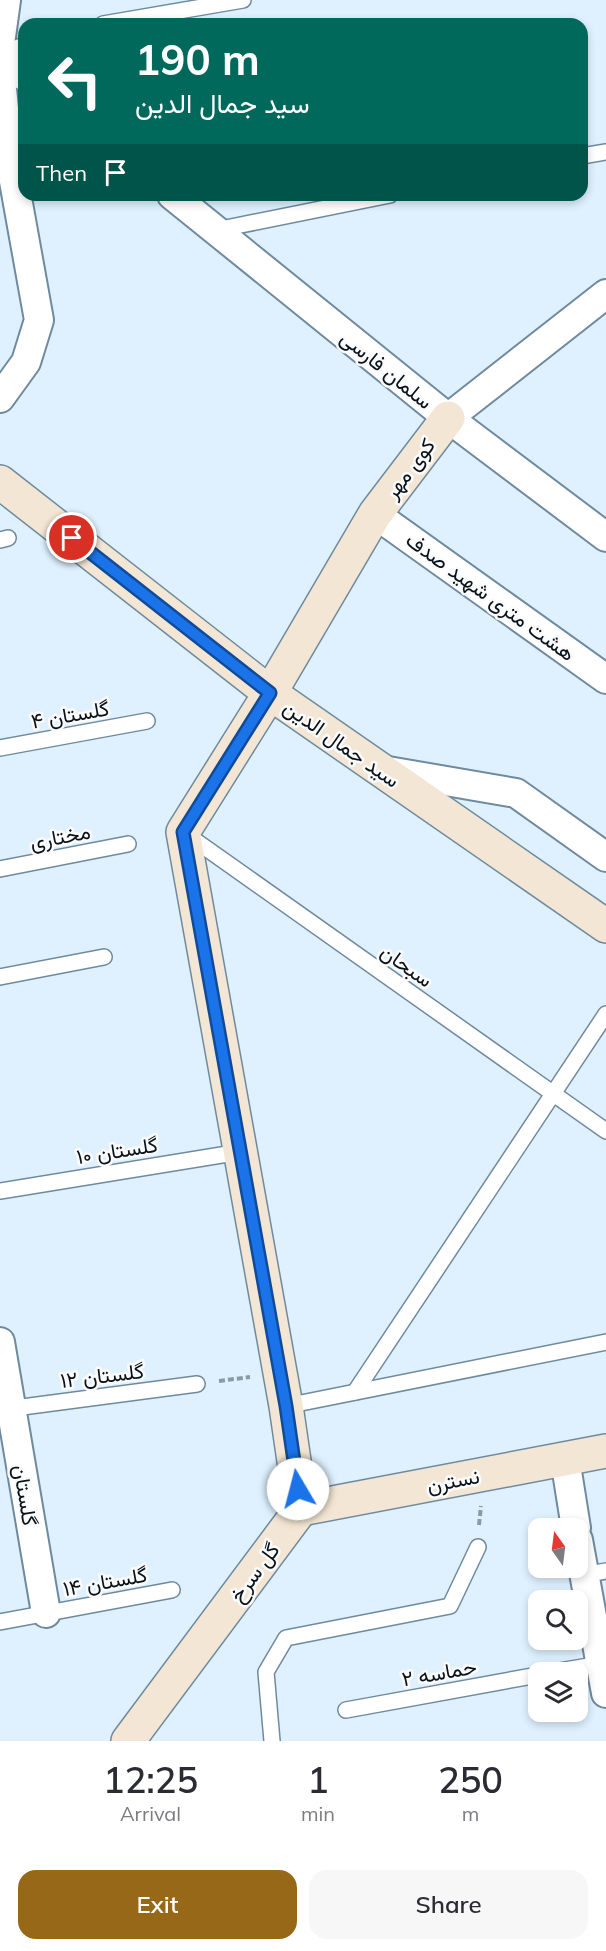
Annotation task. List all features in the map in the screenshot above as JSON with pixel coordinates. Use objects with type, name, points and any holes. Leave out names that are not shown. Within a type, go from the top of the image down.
[{"type":"street","points":[[0,44],[6,0]]},
{"type":"street","points":[[0,55],[18,71]]},
{"type":"street","points":[[0,69],[3,134],[39,320],[26,362],[0,398]]},
{"type":"street","name":"سلمان فارسی","points":[[180,201],[448,418],[606,537]]},
{"type":"street","name":"کوی مهر","points":[[270,693],[375,513],[448,418],[606,294]]},
{"type":"street","name":"سید جمال الدین","points":[[0,482],[270,693],[606,927]]},
{"type":"street","name":"هشت متری شهید صدف","points":[[375,513],[606,679]]},
{"type":"street","points":[[270,693],[183,832],[286,1406],[301,1509]]},
{"type":"street","points":[[380,769],[516,793],[606,857]]},
{"type":"street","name":"گلستان","points":[[0,1342],[6,1409],[46,1613]]},
{"type":"street","name":"نسترن","points":[[301,1509],[606,1451]]},
{"type":"street","points":[[565,1459],[574,1518]]},
{"type":"street","name":"گل سرخ","points":[[128,1741],[301,1509]]},
{"type":"street","points":[[588,1559],[595,1573],[606,1693]]},
{"type":"lane","points":[[138,18],[243,0]]},
{"type":"lane","points":[[0,55],[18,48]]},
{"type":"lane","points":[[588,155],[606,152]]},
{"type":"lane","points":[[216,230],[360,201]]},
{"type":"lane","name":"گلستان ۴","points":[[0,748],[147,721]]},
{"type":"lane","name":"سبحان","points":[[183,832],[606,1131]]},
{"type":"lane","name":"مختاری","points":[[0,869],[128,844]]},
{"type":"lane","points":[[0,976],[104,957]]},
{"type":"lane","points":[[355,1392],[606,1014]]},
{"type":"lane","name":"گلستان ۱۰","points":[[0,1191],[240,1152]]},
{"type":"lane","points":[[286,1406],[606,1342]]},
{"type":"lane","name":"گلستان ۱۲","points":[[6,1409],[197,1384]]},
{"type":"lane","points":[[272,1741],[266,1672],[286,1638],[450,1606],[478,1546]]},
{"type":"lane","name":"گلستان ۱۴","points":[[0,1622],[172,1590]]},
{"type":"lane","points":[[588,1666],[603,1663]]},
{"type":"lane","name":"حماسه ۲","points":[[346,1710],[528,1677]]},
{"type":"path","points":[[197,1384],[280,1372]]},
{"type":"path","points":[[478,1546],[482,1475]]},
{"type":"route","points":[[72,538],[270,693],[183,832],[286,1406],[298,1489]]}]
